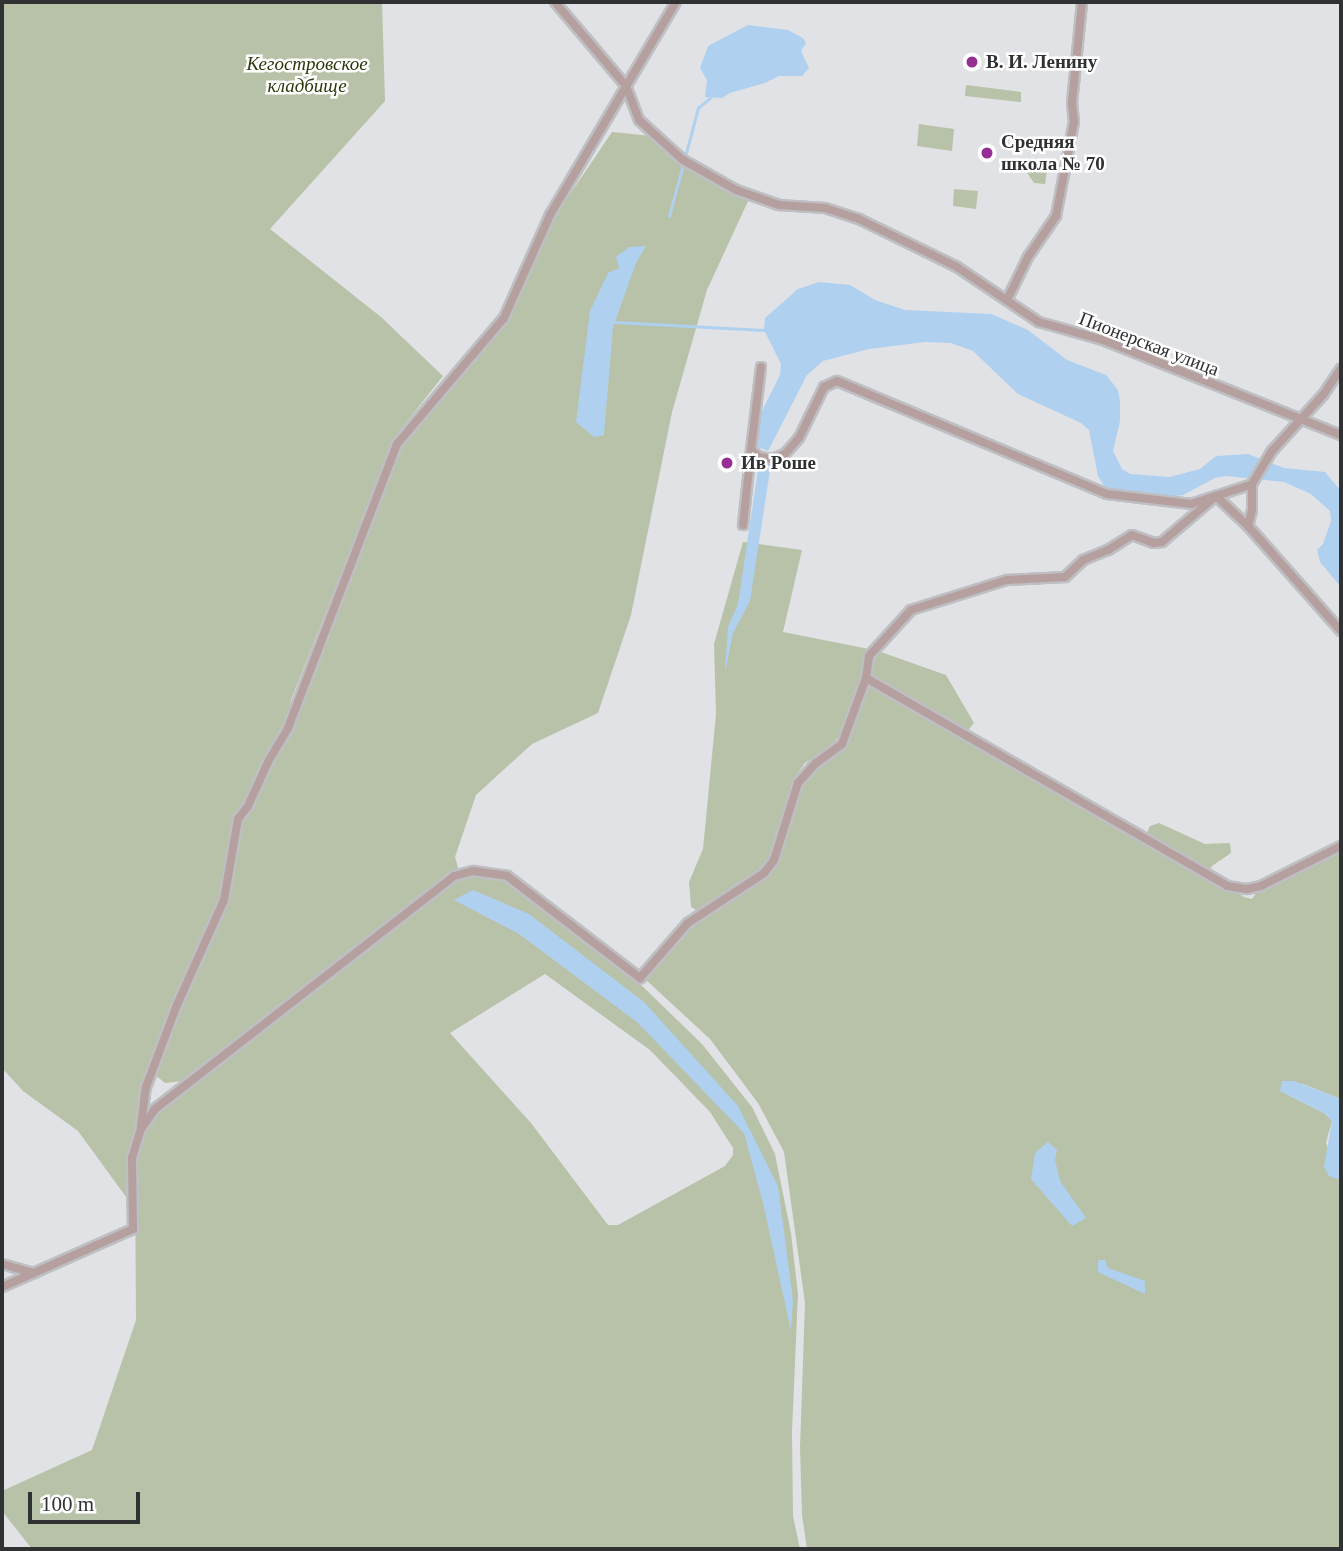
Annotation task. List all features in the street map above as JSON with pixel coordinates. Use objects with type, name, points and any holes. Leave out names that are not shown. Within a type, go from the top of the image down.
[{"type":"street","name":"Пионерская улица","points":[[555,2],[626,86],[639,120],[683,160],[736,191],[779,205],[825,208],[859,219],[957,267],[1039,322],[1103,340],[1341,435]]},
{"type":"street","points":[[2,1287],[133,1229],[132,1158],[141,1129],[148,1080],[224,900],[238,819],[248,806],[269,760],[288,728],[397,444],[504,318],[550,215],[676,2]]},
{"type":"street","points":[[1007,300],[1028,257],[1056,216],[1074,122],[1072,103],[1082,2]]},
{"type":"street","points":[[743,525],[761,367]]},
{"type":"street","points":[[1248,526],[1252,510],[1252,484],[1272,451],[1298,419],[1323,396],[1341,368]]},
{"type":"street","points":[[751,450],[759,457],[773,459],[785,454],[799,439],[824,387],[837,381],[1107,494],[1191,504],[1252,484]]},
{"type":"street","points":[[141,1129],[155,1109],[178,1089],[462,873],[484,871],[517,882],[640,978],[688,923],[764,873],[774,860],[798,783],[816,763],[842,744],[866,678],[869,656],[912,610],[1007,580],[1065,577],[1083,560],[1108,550],[1132,535],[1154,543],[1161,542],[1216,496]]},
{"type":"street","points":[[1216,496],[1248,526],[1341,631]]},
{"type":"street","points":[[866,678],[1227,887],[1247,889],[1261,886],[1341,846]]},
{"type":"street","points":[[2,1264],[34,1273]]},
{"type":"green space","name":"Кегостровское кладбище","points":[[2,2],[382,2],[385,101],[270,229],[381,317],[443,376],[394,438],[291,700],[285,727],[245,803],[222,899],[143,1084],[129,1201],[78,1131],[23,1091],[2,1068]]},
{"type":"green space","points":[[966,85],[1021,92],[1021,102],[965,96]]},
{"type":"green space","points":[[919,124],[954,129],[952,151],[917,146]]},
{"type":"green space","points":[[612,132],[652,136],[680,161],[728,192],[749,199],[707,290],[672,412],[631,615],[598,713],[532,744],[476,795],[455,857],[459,871],[421,896],[183,1081],[165,1083],[154,1074],[179,1008],[218,924],[239,826],[264,785],[271,762],[291,732],[300,701],[400,447],[509,318],[554,218]]},
{"type":"green space","points":[[1027,162],[1048,163],[1045,184],[1034,183],[1024,168]]},
{"type":"green space","points":[[954,189],[978,191],[976,209],[953,206]]},
{"type":"green space","points":[[743,542],[802,550],[783,632],[869,649],[843,729],[833,744],[805,763],[795,777],[775,848],[765,866],[696,910],[691,907],[689,882],[703,849],[716,714],[714,644]]},
{"type":"green space","points":[[878,651],[946,675],[974,723],[965,734],[1145,837],[1150,826],[1159,823],[1205,844],[1230,843],[1231,853],[1212,866],[1208,874],[1244,897],[1252,899],[1258,890],[1341,847],[1341,1099],[1303,1084],[1280,1091],[1324,1113],[1332,1121],[1326,1143],[1341,1180],[1341,1549],[807,1549],[802,1515],[800,1447],[805,1303],[784,1152],[758,1103],[710,1039],[645,979],[689,926],[771,870],[799,782],[809,770],[845,746]]},
{"type":"green space","points":[[473,875],[495,877],[515,884],[636,980],[702,1044],[752,1107],[775,1154],[791,1233],[798,1294],[792,1431],[793,1516],[800,1549],[32,1549],[2,1511],[2,1491],[92,1450],[136,1320],[135,1165],[143,1130],[156,1110],[449,884]],"holes":[[[545,974],[650,1050],[710,1112],[733,1148],[733,1155],[725,1166],[618,1225],[608,1225],[531,1123],[450,1033]]]},
{"type":"water","points":[[748,25],[788,30],[803,38],[806,43],[801,51],[809,68],[802,76],[779,76],[722,98],[705,97],[707,80],[700,68],[708,46]]},
{"type":"water","points":[[646,246],[636,263],[613,327],[604,435],[594,437],[576,422],[590,311],[608,273],[619,268],[616,257],[629,247]]},
{"type":"water","points":[[819,282],[850,285],[875,300],[905,310],[991,314],[1028,330],[1067,360],[1106,375],[1118,390],[1120,401],[1120,421],[1113,451],[1122,469],[1130,474],[1170,477],[1200,469],[1216,456],[1248,454],[1284,468],[1325,472],[1341,491],[1341,587],[1320,562],[1317,550],[1323,544],[1331,521],[1330,511],[1311,494],[1284,482],[1226,476],[1215,478],[1183,495],[1161,498],[1126,494],[1104,486],[1098,476],[1089,430],[1081,423],[1018,394],[973,351],[951,343],[925,342],[869,349],[823,361],[807,375],[768,451],[758,447],[759,417],[780,375],[781,364],[764,330],[765,318],[798,289]]},
{"type":"water","points":[[759,463],[771,464],[750,601],[733,633],[725,673],[728,627],[738,604]]},
{"type":"water","points":[[473,890],[529,914],[644,1002],[738,1106],[778,1186],[793,1300],[791,1331],[763,1203],[744,1133],[637,1022],[519,934],[454,900]]},
{"type":"water","points":[[1282,1081],[1294,1081],[1341,1099],[1341,1180],[1329,1176],[1324,1167],[1332,1121],[1324,1113],[1280,1091]]},
{"type":"water","points":[[1048,1142],[1057,1150],[1055,1160],[1060,1181],[1086,1218],[1072,1226],[1031,1179],[1035,1153]]},
{"type":"water","points":[[1098,1260],[1105,1260],[1108,1268],[1145,1281],[1145,1294],[1098,1272]]},
{"type":"waterway","points":[[686,153],[698,108],[710,98]]},
{"type":"waterway","points":[[669,216],[682,168]]},
{"type":"waterway","points":[[615,322],[764,330]]},
{"type":"place","name":"В. И. Ленину","points":[[972,62]]},
{"type":"place","name":"Средняя школа № 70","points":[[987,153]]},
{"type":"place","name":"Ив Роше","points":[[727,463]]}]
